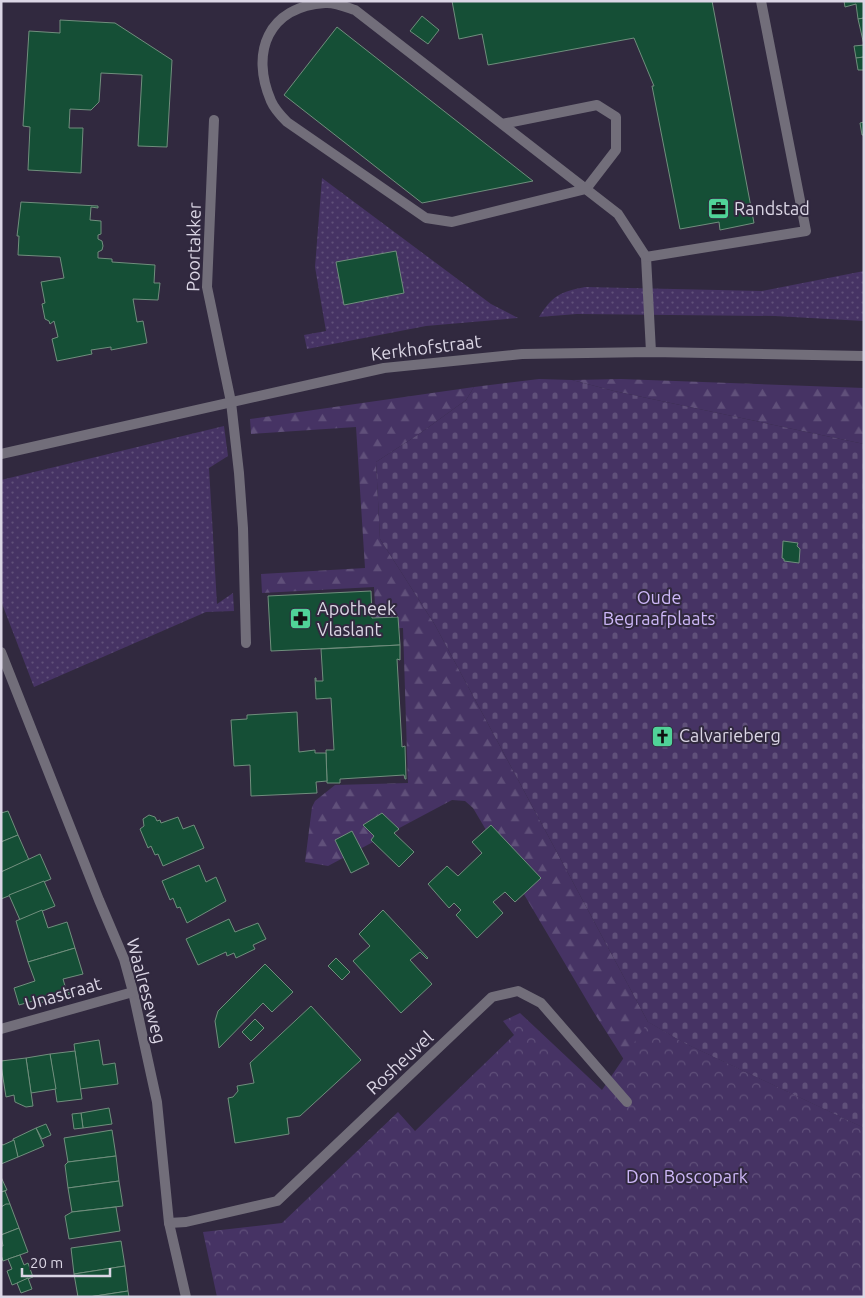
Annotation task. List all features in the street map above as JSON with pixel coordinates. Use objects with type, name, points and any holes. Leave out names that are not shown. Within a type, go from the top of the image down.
[{"type":"street","points":[[646,257],[806,231],[761,1]]},
{"type":"street","points":[[502,124],[568,109],[597,105],[616,117],[616,150],[586,189],[452,222],[426,218],[287,122],[271,102],[262,72],[263,47],[274,24],[297,9],[326,3],[355,10],[502,124],[586,189],[618,214],[646,257],[651,352]]},
{"type":"street","name":"Poortakker","points":[[214,120],[207,287],[230,402],[239,472],[243,528],[246,643]]},
{"type":"street","name":"Kerkhofstraat","points":[[1,454],[384,368],[522,354],[651,352],[864,356]]},
{"type":"street","name":"Waalreseweg","points":[[1,652],[124,959],[157,1102],[169,1223],[186,1297]]},
{"type":"street","name":"Rosheuvel","points":[[169,1223],[186,1222],[277,1201],[492,997],[518,991],[541,1003],[627,1102]]},
{"type":"street","name":"Unastraat","points":[[1,1029],[133,992]]},
{"type":"green space","points":[[322,178],[491,304],[518,318],[426,326],[307,349],[304,335],[326,331],[315,267]]},
{"type":"green space","points":[[864,271],[864,321],[775,316],[577,314],[539,317],[553,299],[563,293],[585,287],[762,291]]},
{"type":"green space","name":"Oude Begraafplaats","points":[[539,379],[572,380],[614,391],[864,444],[864,1128],[684,1043],[648,1022],[435,625],[380,539],[376,462],[466,400],[474,387]]},
{"type":"green space","points":[[621,379],[864,388],[864,444],[614,391],[572,380]]},
{"type":"green space","points":[[474,387],[466,400],[376,462],[380,539],[435,625],[648,1022],[684,1043],[864,1128],[656,1110],[593,1011],[473,808],[465,801],[452,800],[328,866],[305,862],[312,807],[315,801],[335,785],[408,783],[403,628],[376,629],[374,587],[262,593],[261,574],[365,568],[356,427],[251,434],[250,419]]},
{"type":"green space","points":[[224,426],[228,456],[209,468],[217,604],[233,593],[234,611],[206,612],[34,687],[1,601],[1,480]]},
{"type":"green space","name":"Don Boscopark","points":[[520,1013],[602,1090],[648,1022],[684,1043],[864,1128],[864,1297],[217,1297],[203,1232],[282,1223],[398,1112],[415,1131],[514,1035],[503,1021]]},
{"type":"building","points":[[452,1],[712,1],[754,223],[720,230],[719,222],[680,229],[652,86],[654,86],[634,38],[488,65],[482,34],[459,39]]},
{"type":"building","points":[[844,1],[864,1],[864,18],[858,19],[856,4],[845,7]]},
{"type":"building","points":[[422,16],[439,30],[428,44],[410,31]]},
{"type":"building","points":[[864,18],[864,45],[858,19]]},
{"type":"building","points":[[60,20],[115,23],[172,60],[167,147],[138,146],[142,75],[101,73],[99,102],[91,110],[70,109],[69,128],[83,128],[81,173],[28,170],[30,127],[23,126],[29,31],[60,33]]},
{"type":"building","points":[[337,27],[533,181],[422,203],[284,95]]},
{"type":"building","points":[[864,45],[864,57],[856,58],[854,46]]},
{"type":"building","points":[[864,57],[864,70],[858,70],[856,58]]},
{"type":"building","points":[[864,122],[864,135],[862,135],[860,123]]},
{"type":"building","points":[[21,202],[98,206],[98,208],[91,207],[90,220],[101,221],[101,234],[98,235],[98,239],[102,241],[103,246],[102,250],[98,252],[98,258],[112,259],[112,262],[155,265],[154,283],[160,283],[158,300],[133,299],[137,322],[143,321],[147,343],[111,350],[111,347],[91,350],[92,354],[57,361],[52,339],[58,337],[54,321],[50,324],[45,319],[42,304],[45,303],[41,282],[64,278],[60,257],[18,255],[19,236],[17,236]]},
{"type":"building","points":[[396,251],[404,293],[344,305],[336,262]]},
{"type":"building","points":[[783,541],[798,543],[797,546],[800,549],[799,563],[784,561],[782,558]]},
{"type":"building","points":[[371,591],[372,618],[398,617],[400,645],[271,651],[268,596]]},
{"type":"building","points":[[400,645],[400,660],[397,659],[402,747],[405,746],[406,779],[404,775],[340,779],[340,783],[327,783],[326,750],[334,750],[331,698],[316,699],[315,678],[316,681],[323,681],[321,649]]},
{"type":"building","points":[[297,712],[299,752],[315,750],[315,753],[326,753],[327,781],[316,782],[317,793],[251,796],[250,765],[234,766],[231,720],[247,719],[247,715]]},
{"type":"building","points":[[8,811],[18,835],[1,842],[1,813]]},
{"type":"building","points":[[382,813],[399,829],[394,833],[414,852],[399,867],[371,840],[374,836],[363,825]]},
{"type":"building","points":[[149,815],[155,817],[157,821],[160,820],[161,823],[178,817],[183,829],[194,825],[204,848],[163,866],[158,854],[155,855],[151,846],[148,848],[140,829],[144,826],[143,819]]},
{"type":"building","points":[[491,825],[541,878],[515,902],[505,892],[493,902],[503,913],[477,938],[456,915],[461,910],[454,903],[449,908],[428,884],[447,866],[458,876],[482,853],[472,842]]},
{"type":"building","points":[[352,831],[369,864],[351,873],[335,840]]},
{"type":"building","points":[[18,835],[29,860],[1,872],[1,842]]},
{"type":"building","points":[[40,854],[51,879],[1,899],[1,872]]},
{"type":"building","points":[[199,865],[206,882],[216,877],[226,901],[187,923],[180,907],[177,908],[173,898],[170,900],[162,881]]},
{"type":"building","points":[[44,881],[55,906],[20,920],[9,895]]},
{"type":"building","points":[[42,910],[48,928],[67,922],[75,948],[28,962],[16,921]]},
{"type":"building","points":[[383,910],[428,958],[420,952],[410,960],[432,984],[401,1013],[353,961],[370,946],[359,934]]},
{"type":"building","points":[[229,919],[235,932],[258,923],[266,939],[253,945],[255,949],[236,958],[234,953],[227,956],[226,952],[198,965],[186,939]]},
{"type":"building","points":[[75,948],[83,974],[63,979],[67,993],[73,991],[73,993],[40,1003],[40,999],[19,1005],[14,988],[35,981],[28,962]]},
{"type":"building","points":[[336,958],[350,972],[342,980],[328,966]]},
{"type":"building","points":[[265,964],[293,992],[272,1012],[263,1003],[219,1048],[215,1021],[218,1011]]},
{"type":"building","points":[[311,1006],[361,1060],[300,1116],[287,1118],[289,1134],[235,1143],[228,1098],[233,1097],[238,1091],[237,1086],[254,1083],[250,1063]]},
{"type":"building","points":[[255,1019],[264,1028],[251,1041],[242,1032]]},
{"type":"building","points":[[99,1040],[103,1065],[115,1063],[118,1084],[80,1089],[74,1044]]},
{"type":"building","points":[[75,1051],[82,1099],[57,1102],[50,1054]]},
{"type":"building","points":[[50,1054],[56,1089],[31,1093],[26,1058]]},
{"type":"building","points":[[26,1058],[33,1106],[26,1107],[15,1102],[14,1095],[6,1097],[1,1061]]},
{"type":"building","points":[[109,1108],[112,1124],[83,1128],[81,1113]]},
{"type":"building","points":[[81,1113],[83,1128],[74,1129],[72,1114]]},
{"type":"building","points":[[46,1124],[51,1135],[42,1139],[36,1128]]},
{"type":"building","points":[[36,1128],[44,1146],[18,1157],[13,1139]]},
{"type":"building","points":[[112,1130],[116,1156],[68,1162],[64,1138]]},
{"type":"building","points":[[14,1140],[18,1157],[1,1164],[1,1144],[3,1145]]},
{"type":"building","points":[[116,1156],[119,1181],[68,1188],[65,1165],[68,1162]]},
{"type":"building","points":[[1,1177],[7,1190],[1,1192]]},
{"type":"building","points":[[119,1181],[123,1206],[72,1212],[68,1188]]},
{"type":"building","points":[[5,1191],[10,1204],[1,1207],[1,1192]]},
{"type":"building","points":[[10,1204],[19,1228],[1,1235],[1,1207]]},
{"type":"building","points":[[116,1207],[120,1231],[69,1239],[65,1216],[72,1212]]},
{"type":"building","points":[[19,1228],[28,1252],[3,1261],[1,1255],[1,1246],[3,1246],[1,1235]]},
{"type":"building","points":[[121,1241],[125,1266],[74,1274],[71,1248]]},
{"type":"building","points":[[20,1255],[24,1265],[28,1263],[33,1277],[12,1285],[7,1271],[12,1269],[8,1259]]},
{"type":"building","points":[[125,1266],[128,1291],[78,1297],[74,1274]]},
{"type":"building","points":[[28,1278],[32,1289],[21,1293],[17,1283]]},
{"type":"building","points":[[128,1291],[129,1297],[89,1297],[95,1296]]},
{"type":"place","name":"Randstad","points":[[718,209]]},
{"type":"place","name":"Apotheek Vlaslant","points":[[301,619]]},
{"type":"place","name":"Calvarieberg","points":[[663,736]]}]
